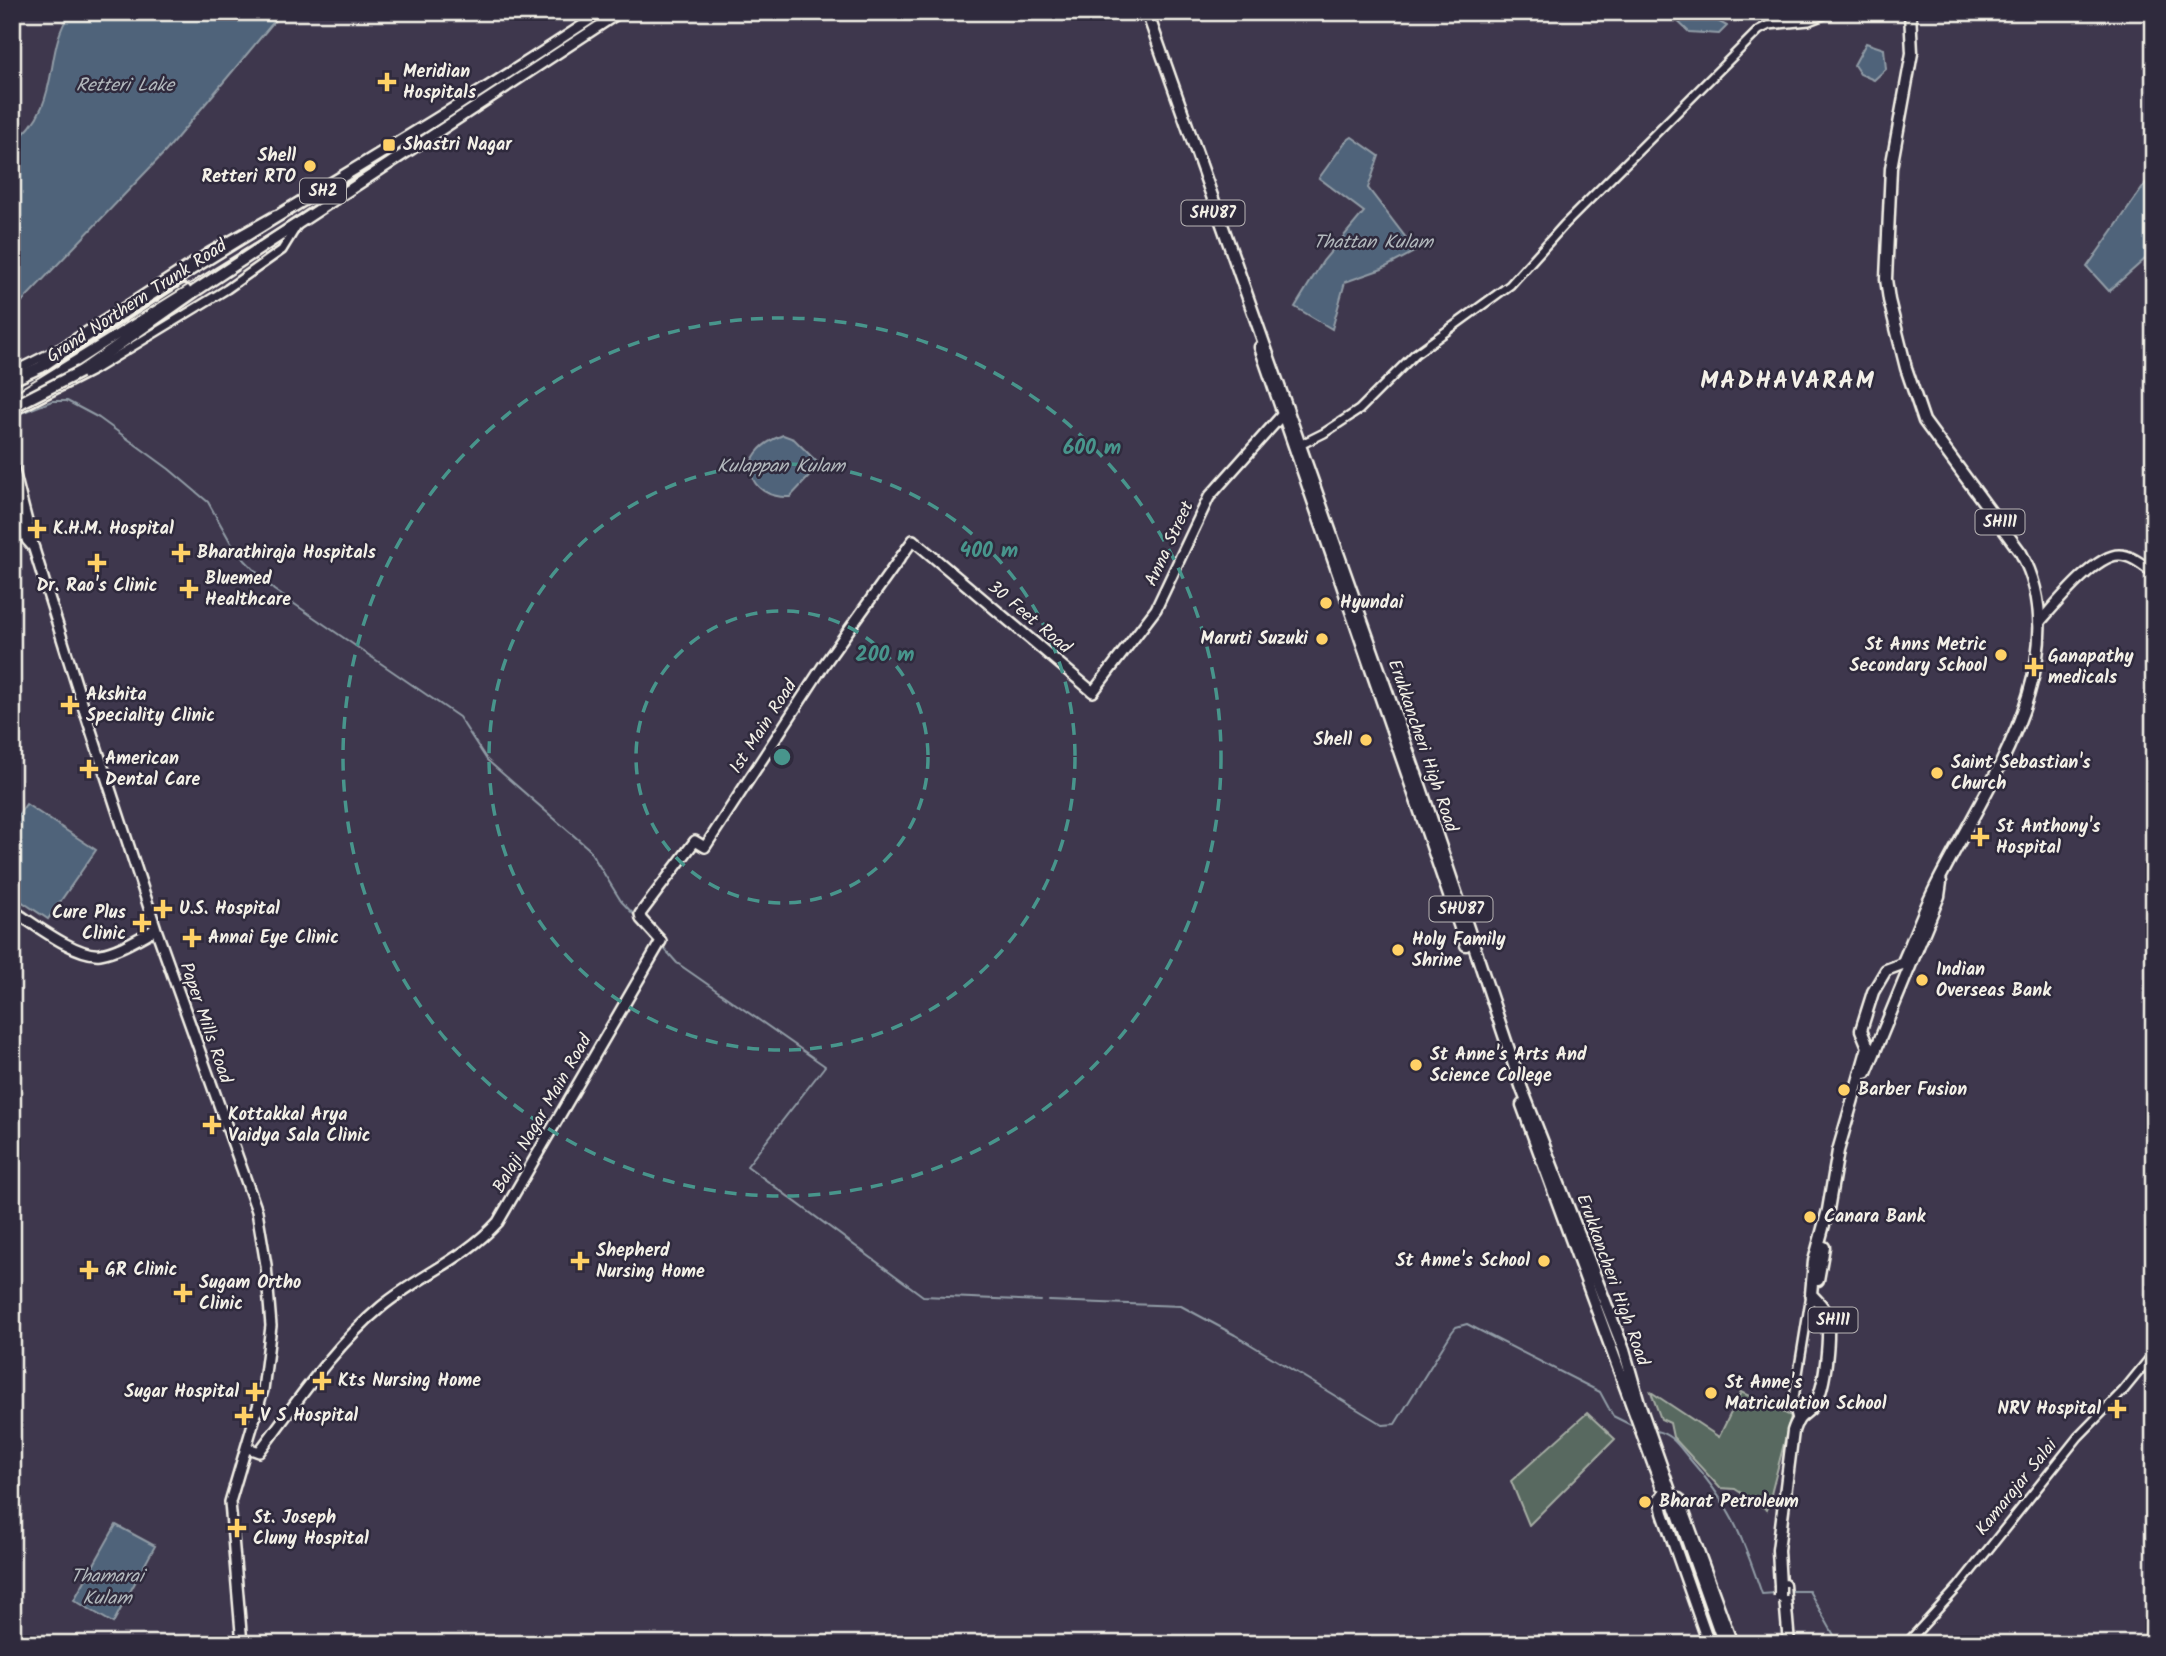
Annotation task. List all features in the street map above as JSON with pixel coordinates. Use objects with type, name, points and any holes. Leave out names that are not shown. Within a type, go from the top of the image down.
[{"type":"main road","name":"SH2","points":[[12,380],[41,367],[269,221],[451,112],[604,12]]},
{"type":"main road","name":"SH2","points":[[12,409],[80,372],[278,236],[620,12]]},
{"type":"main road","name":"SHU87","points":[[1145,12],[1283,414],[1437,849]]},
{"type":"main road","name":"Erukkancheri High Road","points":[[1145,12],[1301,444],[1498,1028],[1624,1350],[1637,1408],[1651,1437],[1666,1491]]},
{"type":"main road","name":"SH111","points":[[1798,1422],[1821,1404],[1826,1394],[1832,1311],[1817,1289],[1850,1131],[1874,1051],[1939,896],[1941,876],[2013,743],[2025,710],[2033,674],[2039,623],[2032,577],[2025,561],[1978,491],[1924,421],[1906,368],[1889,300],[1886,279],[1891,168],[1912,53],[1910,12]]},
{"type":"main road","name":"Grand Northern Trunk Road","points":[[13,391],[262,230],[269,221]]},
{"type":"main road","name":"Grand Northern Trunk Road","points":[[13,391],[51,377],[268,236],[278,236]]},
{"type":"main road","points":[[59,389],[61,370]]},
{"type":"main road","points":[[46,395],[51,377]]},
{"type":"main road","name":"Anna Street","points":[[1093,692],[1156,609],[1209,497],[1283,414]]},
{"type":"main road","name":"Paper Mills Road","points":[[12,463],[34,549],[156,929],[259,1223],[267,1265],[271,1326],[263,1390],[230,1502],[241,1642]]},
{"type":"main road","points":[[13,495],[27,540],[34,549]]},
{"type":"main road","name":"30 Feet Road","points":[[913,540],[1093,692]]},
{"type":"main road","name":"1st Main Road","points":[[660,943],[640,916],[695,841],[705,847],[823,666],[913,540]]},
{"type":"main road","points":[[2039,623],[2076,583],[2113,556],[2130,557],[2154,573]]},
{"type":"main road","points":[[12,910],[74,948],[89,953],[113,950],[156,929]]},
{"type":"main road","name":"Balaji Nagar Main Road","points":[[248,1448],[259,1452],[346,1340],[422,1275],[448,1265],[481,1240],[498,1222],[660,943]]},
{"type":"main road","name":"SH111","points":[[1798,1422],[1816,1401],[1825,1356],[1827,1313],[1811,1294],[1814,1261],[1868,1047],[1861,1030],[1873,992],[1886,970],[1905,973]]},
{"type":"main road","name":"SHU87","points":[[1637,1408],[1640,1429],[1724,1644]]},
{"type":"main road","points":[[1790,1644],[1778,1550],[1798,1422]]},
{"type":"main road","points":[[1709,1644],[1663,1513],[1660,1499],[1666,1491],[1676,1494],[1687,1517],[1732,1644]]},
{"type":"main road","name":"SHU87","points":[[1699,1582],[1718,1644]]},
{"type":"main road","points":[[1782,1591],[1784,1644]]},
{"type":"street","points":[[1301,444],[1324,433],[1359,410],[1415,354],[1510,285],[1564,225],[1759,30],[1769,25],[1809,21],[1832,12]]},
{"type":"street","points":[[12,373],[62,347],[245,229],[273,215],[281,216]]},
{"type":"street","points":[[12,409],[59,389],[118,356],[273,257],[287,244],[298,225]]},
{"type":"street","points":[[1798,1422],[1793,1404],[1811,1294]]},
{"type":"street","name":"Kamarajar Salai","points":[[1906,1644],[1936,1614],[2078,1437],[2123,1391],[2154,1353]]},
{"type":"street","points":[[241,1642],[252,1644]]},
{"type":"green space","points":[[1651,1392],[1719,1437],[1741,1392],[1791,1416],[1767,1510],[1735,1489],[1720,1488],[1673,1437],[1670,1423],[1661,1419]]},
{"type":"green space","points":[[1587,1413],[1615,1439],[1529,1525],[1511,1481]]},
{"type":"water","name":"Retteri Lake","points":[[71,12],[282,12],[166,151],[12,312],[12,144],[29,129],[39,112],[46,95],[62,28]]},
{"type":"water","points":[[1675,12],[1701,12],[1727,26],[1719,34],[1689,32],[1672,16]]},
{"type":"water","points":[[1866,43],[1884,49],[1886,69],[1874,80],[1860,74],[1854,65]]},
{"type":"water","name":"Thattan Kulam","points":[[1352,137],[1379,156],[1368,188],[1416,251],[1382,269],[1345,282],[1332,329],[1295,307],[1323,261],[1364,212],[1319,178],[1346,141]]},
{"type":"water","points":[[2154,163],[2154,251],[2109,291],[2087,267],[2153,173]]},
{"type":"water","name":"Kulappan Kulam","points":[[783,435],[794,439],[820,465],[790,497],[775,496],[764,491],[755,483],[751,474],[751,463],[757,453],[767,443]]},
{"type":"water","points":[[26,804],[96,850],[48,919],[12,895],[12,824]]},
{"type":"water","name":"Thamarai Kulam","points":[[116,1525],[155,1546],[113,1623],[74,1600]]},
{"type":"waterway","points":[[20,411],[21,413],[52,401],[67,401],[99,418],[169,469],[208,502],[235,550],[274,590],[459,717],[487,760],[588,848],[621,901],[637,918]]},
{"type":"waterway","points":[[662,946],[677,963],[825,1066],[747,1166],[923,1296],[1041,1301]]},
{"type":"waterway","points":[[1049,1301],[1181,1306],[1235,1335],[1383,1425],[1395,1424],[1452,1332],[1456,1327],[1467,1324],[1600,1392],[1613,1416],[1633,1426]]},
{"type":"waterway","points":[[1656,1431],[1674,1441],[1725,1505],[1741,1537],[1762,1594],[1776,1593]]},
{"type":"waterway","points":[[1789,1591],[1809,1591],[1839,1644]]},
{"type":"railway","points":[[12,394],[299,216],[611,12]]},
{"type":"place","name":"Meridian Hospitals","points":[[387,82]]},
{"type":"place","name":"Shastri Nagar","points":[[389,145]]},
{"type":"place","name":"Shell Retteri RTO","points":[[310,166]]},
{"type":"place","name":"K.H.M. Hospital","points":[[37,529]]},
{"type":"place","name":"Bharathiraja Hospitals","points":[[181,553]]},
{"type":"place","name":"Dr. Rao's Clinic","points":[[97,563]]},
{"type":"place","name":"Bluemed Healthcare","points":[[189,589]]},
{"type":"place","name":"Hyundai","points":[[1326,603]]},
{"type":"place","name":"Maruti Suzuki","points":[[1322,639]]},
{"type":"place","name":"St Anns Metric Secondary School","points":[[2001,655]]},
{"type":"place","name":"Ganapathy medicals","points":[[2034,667]]},
{"type":"place","name":"Akshita Speciality Clinic","points":[[70,705]]},
{"type":"place","name":"Shell","points":[[1366,740]]},
{"type":"place","name":"American Dental Care","points":[[89,769]]},
{"type":"place","name":"Saint Sebastian's Church","points":[[1937,773]]},
{"type":"place","name":"St Anthony's Hospital","points":[[1980,837]]},
{"type":"place","name":"U.S. Hospital","points":[[163,909]]},
{"type":"place","name":"Cure Plus Clinic","points":[[142,923]]},
{"type":"place","name":"Annai Eye Clinic","points":[[192,938]]},
{"type":"place","name":"Holy Family Shrine","points":[[1398,950]]},
{"type":"place","name":"Indian Overseas Bank","points":[[1922,980]]},
{"type":"place","name":"St Anne's Arts And Science College","points":[[1416,1065]]},
{"type":"place","name":"Barber Fusion","points":[[1844,1090]]},
{"type":"place","name":"Kottakkal Arya Vaidya Sala Clinic","points":[[212,1125]]},
{"type":"place","name":"Canara Bank","points":[[1810,1217]]},
{"type":"place","name":"Shepherd Nursing Home","points":[[580,1261]]},
{"type":"place","name":"St Anne's School","points":[[1544,1261]]},
{"type":"place","name":"GR Clinic","points":[[89,1270]]},
{"type":"place","name":"Sugam Ortho Clinic","points":[[183,1293]]},
{"type":"place","name":"Kts Nursing Home","points":[[322,1381]]},
{"type":"place","name":"Sugar Hospital","points":[[255,1392]]},
{"type":"place","name":"St Anne's Matriculation School","points":[[1711,1393]]},
{"type":"place","name":"NRV Hospital","points":[[2117,1409]]},
{"type":"place","name":"V S Hospital","points":[[244,1416]]},
{"type":"place","name":"Bharat Petroleum","points":[[1645,1502]]},
{"type":"place","name":"St. Joseph Cluny Hospital","points":[[237,1528]]},
{"type":"district","name":"MADHAVARAM","points":[[1788,381]]}]
